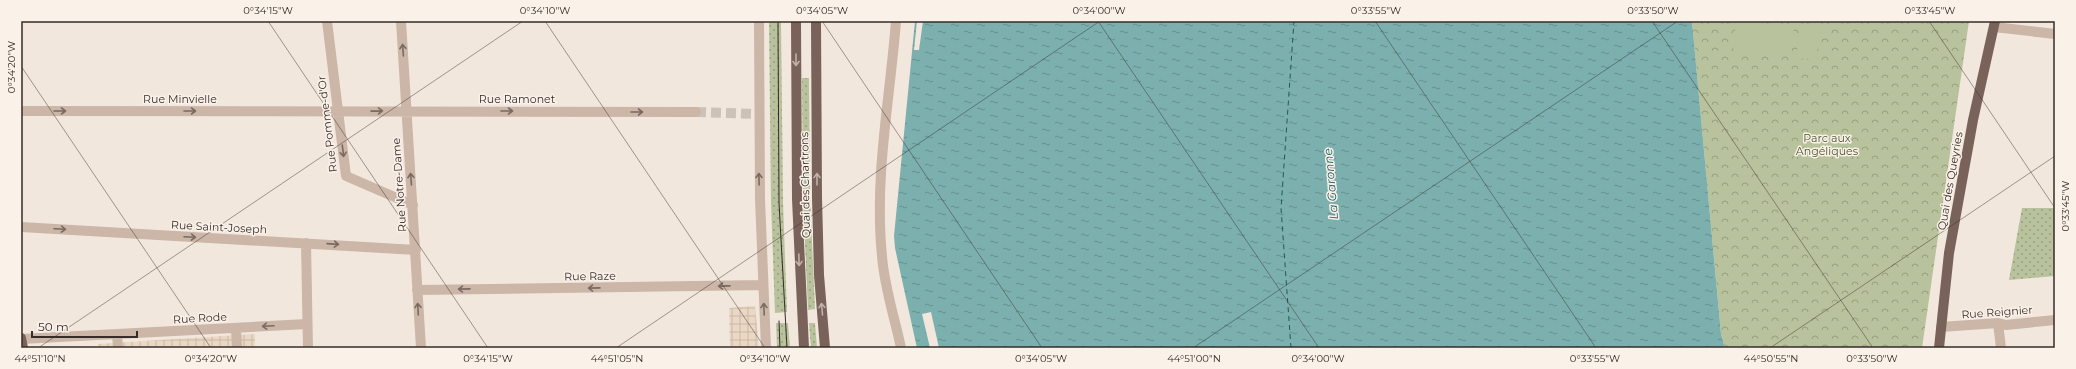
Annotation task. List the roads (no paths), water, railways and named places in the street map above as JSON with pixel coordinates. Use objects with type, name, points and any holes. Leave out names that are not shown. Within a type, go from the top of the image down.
[{"type":"main road","name":"Quai des Chartrons","points":[[796,21],[797,199],[804,348]]},
{"type":"main road","name":"Quai des Chartrons","points":[[816,21],[817,197],[825,348]]},
{"type":"main road","name":"Quai des Queyries","points":[[1939,348],[1949,253],[1973,120],[1995,24]]},
{"type":"main road","points":[[21,338],[23,348]]},
{"type":"street","name":"Rue Pomme-d'Or","points":[[327,21],[346,176],[413,205]]},
{"type":"street","name":"Rue Notre-Dame","points":[[401,21],[421,348]]},
{"type":"street","points":[[759,21],[760,199],[766,348]]},
{"type":"street","points":[[896,21],[881,164],[879,205],[882,258],[901,348]]},
{"type":"street","points":[[1995,24],[2055,34]]},
{"type":"street","name":"Rue Minvielle","points":[[21,111],[338,112]]},
{"type":"street","name":"Rue Ramonet","points":[[338,112],[696,112]]},
{"type":"street","name":"Rue Saint-Joseph","points":[[21,227],[416,250]]},
{"type":"street","points":[[306,243],[308,348]]},
{"type":"street","name":"Rue Raze","points":[[417,290],[763,285]]},
{"type":"street","name":"Rue Reignier","points":[[1941,327],[1998,323],[2006,325],[2055,320]]},
{"type":"street","points":[[1998,323],[2001,348]]},
{"type":"street","name":"Rue Rode","points":[[21,338],[307,324]]},
{"type":"street","points":[[236,328],[237,348]]},
{"type":"street","points":[[117,334],[118,348]]},
{"type":"water","name":"La Garonne","points":[[915,21],[1692,21],[1721,334],[1725,348],[917,348],[895,248],[894,236]]},
{"type":"tunnel","points":[[696,112],[759,114]]},
{"type":"tram line","points":[[778,21],[779,203],[787,348]]},
{"type":"tram line","points":[[779,321],[780,348]]},
{"type":"park label","name":"Parc aux Angéliques","points":[[1827,144]]}]
